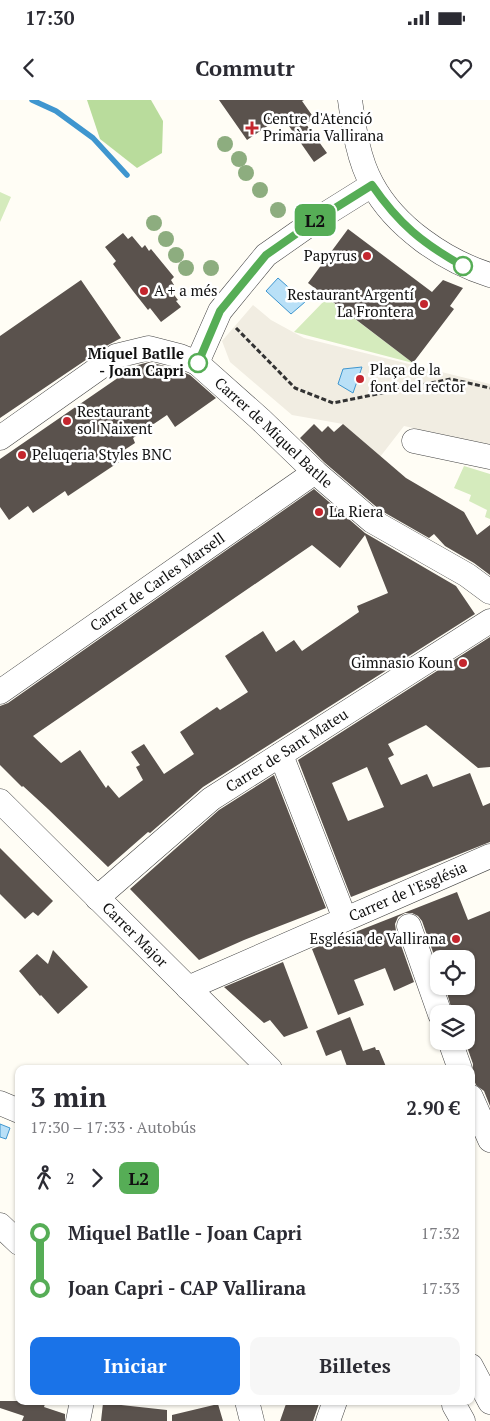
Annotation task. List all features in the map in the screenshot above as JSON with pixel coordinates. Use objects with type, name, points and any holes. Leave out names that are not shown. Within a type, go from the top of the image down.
[{"type":"street","points":[[350,100],[354,132],[365,169],[372,185],[386,204],[412,233],[427,244],[463,266],[490,275]]},
{"type":"street","points":[[198,363],[220,311],[266,255],[316,220],[372,185]]},
{"type":"street","name":"Carrer de Miquel Batlle","points":[[0,438],[116,356],[148,348],[180,356],[198,363],[260,418],[315,472],[372,521],[467,575],[490,592]]},
{"type":"street","points":[[414,442],[490,457]]},
{"type":"street","name":"Carrer de Carles Marsell","points":[[0,692],[315,472]]},
{"type":"street","name":"Carrer de Sant Mateu","points":[[97,898],[211,799],[490,622]]},
{"type":"street","points":[[281,755],[345,919]]},
{"type":"street","name":"Carrer Major","points":[[0,801],[266,1065]]},
{"type":"street","name":"Carrer de l'Església","points":[[188,988],[345,919],[403,912],[490,856]]},
{"type":"street","points":[[403,912],[437,1005]]},
{"type":"street","points":[[0,1103],[15,1109]]},
{"type":"street","points":[[475,1107],[490,1140]]},
{"type":"street","points":[[0,1225],[15,1239]]},
{"type":"street","points":[[475,1374],[490,1402]]},
{"type":"street","points":[[78,1421],[81,1405]]},
{"type":"street","points":[[249,1405],[252,1421]]},
{"type":"street","points":[[328,1421],[334,1405]]},
{"type":"path","points":[[220,311],[295,388],[333,403],[451,379],[490,388]]},
{"type":"green space","points":[[87,100],[151,100],[163,121],[162,153],[137,168],[100,139]]},
{"type":"green space","points":[[0,192],[11,197],[0,222]]},
{"type":"green space","points":[[327,298],[413,363],[294,332]]},
{"type":"green space","points":[[464,466],[490,474],[490,519],[485,517],[487,510],[469,501],[471,495],[454,488]]},
{"type":"shaded area","name":"Plaça de la font del rector","points":[[253,305],[271,320],[304,338],[490,384],[490,445],[404,426],[380,457],[343,424],[292,415],[230,362],[222,341]]},
{"type":"water","points":[[278,278],[305,302],[291,314],[266,291]]},
{"type":"water","points":[[362,367],[353,393],[338,384],[343,369]]},
{"type":"water","points":[[0,1124],[10,1128],[6,1139],[0,1137]]},
{"type":"building","name":"Centre d'Atenció Primària Vallirana","points":[[219,100],[304,100],[302,101],[314,118],[306,124],[327,153],[314,162],[282,116],[247,140]]},
{"type":"building","points":[[348,229],[432,292],[443,280],[463,288],[450,306],[454,309],[413,363],[308,283]]},
{"type":"building","points":[[123,233],[128,239],[132,236],[142,248],[145,245],[149,251],[151,249],[174,277],[171,280],[174,285],[169,288],[181,307],[161,322],[150,308],[148,310],[133,291],[113,264],[116,261],[105,247]]},
{"type":"building","points":[[81,280],[121,338],[0,418],[0,336]]},
{"type":"building","points":[[149,362],[190,375],[216,398],[175,427],[167,415],[133,438],[135,443],[118,454],[122,460],[68,496],[65,491],[33,513],[28,506],[9,520],[0,507],[0,459],[125,373],[138,365]]},
{"type":"building","points":[[314,424],[322,432],[328,426],[334,432],[343,424],[406,478],[464,512],[477,535],[490,525],[490,575],[445,546],[434,534],[429,538],[380,510],[324,462],[300,438]]},
{"type":"building","points":[[314,489],[365,533],[456,586],[475,614],[203,787],[108,867],[0,765],[0,706],[8,703]],"holes":[[[365,535],[388,593],[357,606],[359,612],[302,651],[294,640],[276,652],[263,631],[225,656],[248,692],[220,710],[217,707],[180,732],[194,754],[164,774],[144,744],[131,752],[140,765],[136,767],[143,780],[119,798],[108,785],[106,788],[80,750],[61,763],[33,736],[312,545],[340,568]]]},
{"type":"building","points":[[490,637],[490,767],[478,768],[426,725],[388,744],[394,755],[388,758],[401,785],[427,774],[433,787],[470,773],[483,806],[490,803],[490,842],[351,897],[298,760]],"holes":[[[367,767],[384,807],[348,821],[332,783]]]},
{"type":"building","points":[[274,775],[326,908],[199,960],[130,889],[219,810]]},
{"type":"building","points":[[0,848],[53,901],[38,916],[33,912],[25,919],[0,894]]},
{"type":"building","points":[[457,892],[468,920],[490,911],[490,1106],[484,1091],[475,1082],[475,1065],[473,1065],[468,1050],[475,1050],[475,1005],[450,1005],[448,995],[475,995],[475,950],[432,950],[422,921],[412,913],[405,913],[398,917],[395,924],[414,982],[394,991],[385,968],[354,980],[364,1005],[338,1015],[312,949]]},
{"type":"building","points":[[53,950],[88,987],[58,1014],[19,971],[37,954],[48,964]]},
{"type":"building","points":[[283,962],[308,1028],[284,1037],[270,1020],[264,1023],[224,987]]},
{"type":"building","points":[[350,1017],[363,1051],[375,1047],[376,1050],[379,1050],[385,1065],[347,1065],[341,1050],[326,1056],[316,1031]]},
{"type":"building","points":[[0,1401],[15,1401],[15,1405],[45,1405],[44,1407],[65,1414],[65,1421],[22,1421],[24,1416],[0,1408]]},
{"type":"building","points":[[103,1405],[167,1410],[167,1421],[101,1421]]},
{"type":"building","points":[[218,1405],[223,1421],[172,1421],[172,1415]]},
{"type":"building","points":[[286,1405],[319,1405],[313,1421],[280,1421]]},
{"type":"waterway","points":[[32,100],[56,111],[93,138],[127,175]]},
{"type":"bus line","name":"L2","points":[[198,363],[209,333],[220,311],[266,255],[316,220],[372,185],[412,233],[435,250],[463,266]]},
{"type":"place","name":"Centre d'Atenció Primària Vallirana","points":[[252,128]]},
{"type":"place","name":"Papyrus","points":[[367,256]]},
{"type":"place","name":"A + a més","points":[[144,291]]},
{"type":"place","name":"Restaurant Argentí La Frontera","points":[[424,304]]},
{"type":"place","name":"Miquel Batlle - Joan Capri","points":[[198,363]]},
{"type":"place","name":"Plaça de la font del rector","points":[[360,379]]},
{"type":"place","name":"Restaurant sol Naixent","points":[[67,421]]},
{"type":"place","name":"Peluqeria Styles BNC","points":[[22,455]]},
{"type":"place","name":"La Riera","points":[[319,512]]},
{"type":"place","name":"Gimnasio Koun","points":[[463,663]]},
{"type":"place","name":"Església de Vallirana","points":[[456,939]]}]
